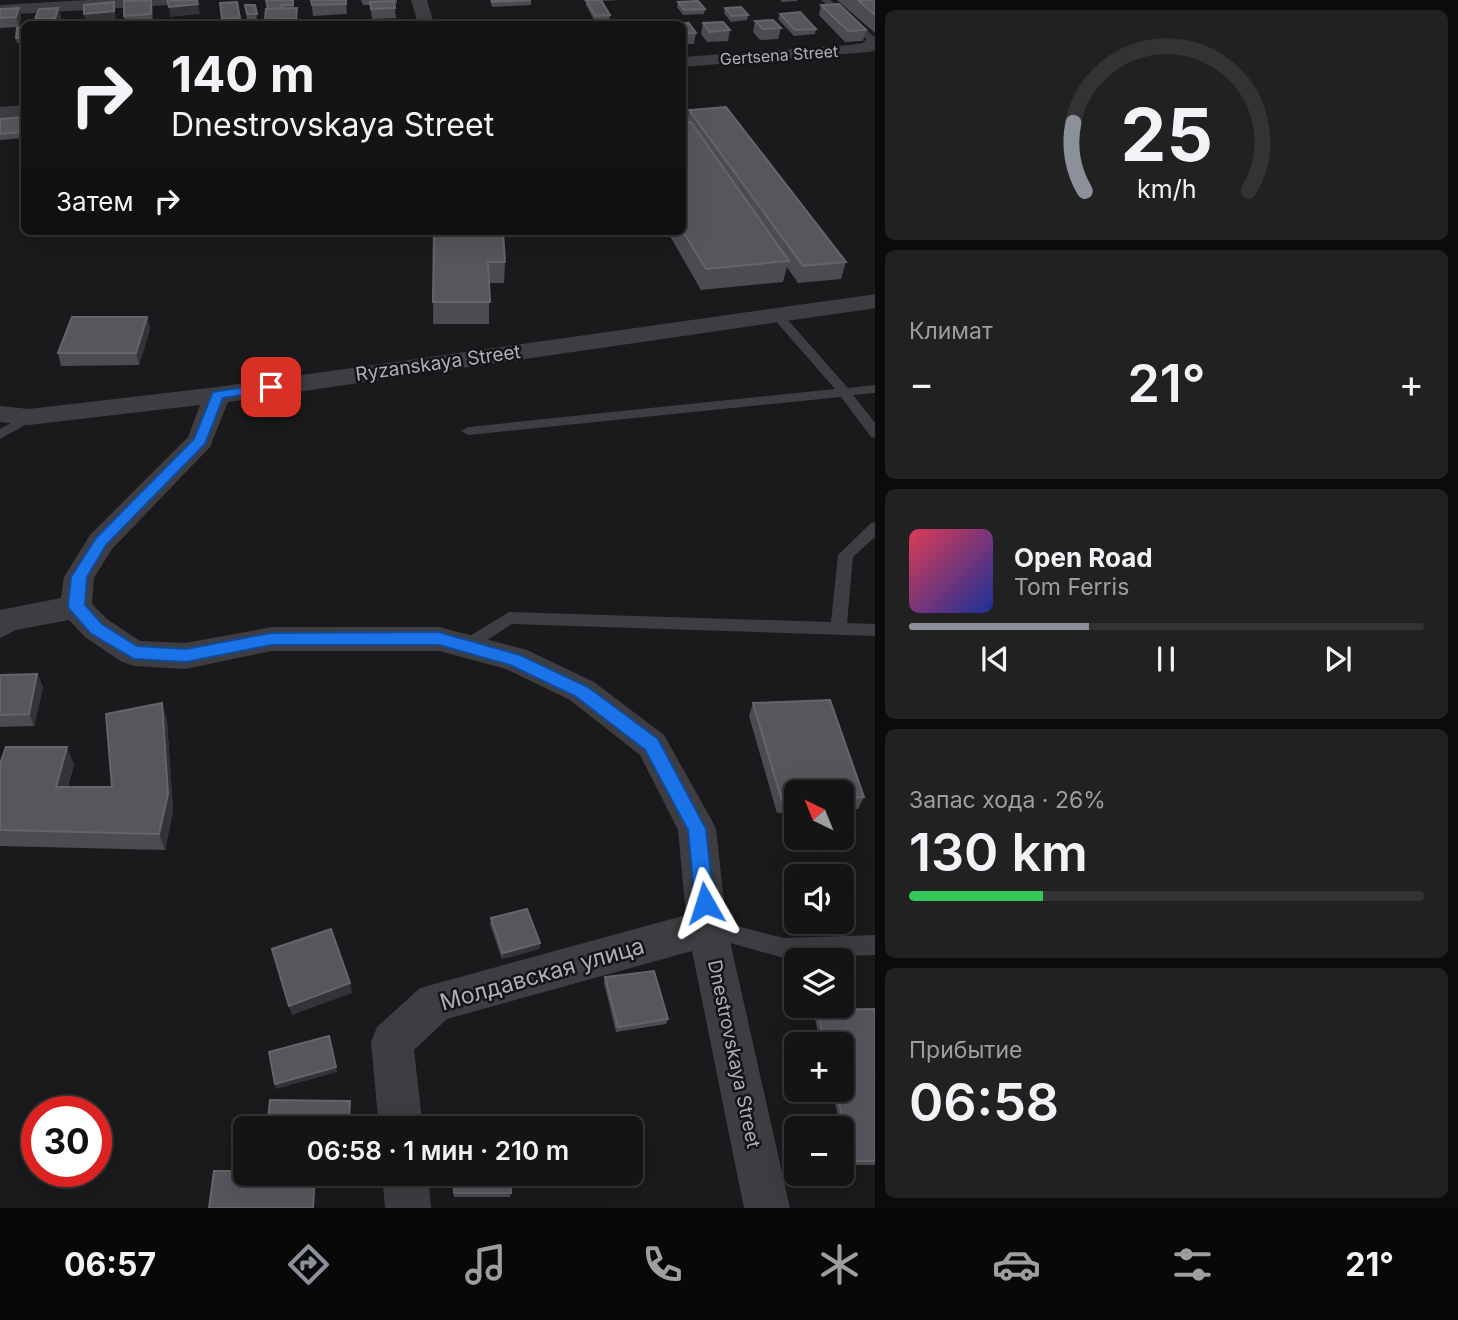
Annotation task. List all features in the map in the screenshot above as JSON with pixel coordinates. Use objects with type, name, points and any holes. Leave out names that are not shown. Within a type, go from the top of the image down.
[{"type":"street","points":[[0,10],[172,0]]},
{"type":"street","points":[[419,0],[425,21]]},
{"type":"street","name":"Gertsena Street","points":[[686,62],[850,50],[869,47],[874,41]]},
{"type":"street","points":[[0,113],[21,111]]},
{"type":"street","name":"Ryzanskaya Street","points":[[0,414],[29,417],[217,395],[875,300]]},
{"type":"street","points":[[0,626],[6,620],[76,607],[79,577],[101,542],[200,441],[217,395]]},
{"type":"street","name":"Dnestrovskaya Street","points":[[76,607],[96,628],[134,653],[186,656],[271,639],[439,639],[514,659],[582,691],[652,745],[697,829],[707,928],[767,1208]]},
{"type":"street","name":"Молдавская улица","points":[[400,1116],[392,1042],[435,1002],[707,928]]},
{"type":"street","points":[[406,1186],[408,1208]]},
{"type":"lane","points":[[825,0],[874,41]]},
{"type":"lane","points":[[777,315],[844,392],[875,434]]},
{"type":"lane","points":[[468,432],[875,388]]},
{"type":"lane","points":[[0,435],[29,417]]},
{"type":"lane","points":[[839,627],[846,555],[875,527]]},
{"type":"lane","points":[[466,646],[509,618],[875,630]]},
{"type":"lane","points":[[707,928],[784,948],[875,945]]},
{"type":"building","points":[[151,0],[151,14],[124,16],[124,1]]},
{"type":"building","points":[[167,0],[197,0],[198,4],[169,7]]},
{"type":"building","points":[[266,0],[293,0],[293,5],[281,5],[282,9],[268,9]]},
{"type":"building","points":[[311,0],[346,0],[346,4],[312,5]]},
{"type":"building","points":[[492,0],[531,0],[492,2]]},
{"type":"building","points":[[586,0],[601,0],[610,15],[595,16]]},
{"type":"building","points":[[858,0],[875,0],[875,15]]},
{"type":"building","points":[[394,1],[395,8],[371,9],[370,2]]},
{"type":"building","points":[[698,1],[705,9],[684,10],[678,2]]},
{"type":"building","points":[[114,2],[114,11],[84,14],[84,5]]},
{"type":"building","points":[[237,2],[240,18],[222,19],[220,3]]},
{"type":"building","points":[[839,4],[866,30],[848,31],[821,5]]},
{"type":"building","points":[[245,5],[255,5],[257,14],[247,14]]},
{"type":"building","points":[[741,7],[748,15],[732,16],[725,8]]},
{"type":"building","points":[[19,8],[16,17],[0,18],[0,9]]},
{"type":"building","points":[[58,8],[55,19],[35,19],[39,9]]},
{"type":"building","points":[[297,8],[296,19],[265,20],[266,9]]},
{"type":"building","points":[[800,12],[816,29],[795,30],[780,14]]},
{"type":"building","points":[[773,20],[781,28],[763,29],[755,21]]},
{"type":"building","points":[[723,22],[730,30],[709,32],[703,23]]},
{"type":"building","points":[[686,23],[689,23],[696,33],[686,34]]},
{"type":"building","points":[[21,27],[21,37],[16,38],[17,28]]},
{"type":"building","points":[[726,107],[846,262],[803,266],[689,110]]},
{"type":"building","points":[[21,117],[21,132],[0,134],[0,119]]},
{"type":"building","points":[[691,122],[789,261],[706,269],[685,235],[686,123]]},
{"type":"building","points":[[434,235],[503,235],[505,262],[488,262],[490,302],[433,302]]},
{"type":"building","points":[[72,317],[147,317],[136,353],[58,353]]},
{"type":"building","points":[[37,674],[29,714],[0,715],[0,675]]},
{"type":"building","points":[[830,700],[864,797],[854,797],[854,780],[784,780],[782,801],[753,703]]},
{"type":"building","points":[[162,703],[168,794],[159,834],[0,830],[0,764],[6,747],[67,747],[56,787],[112,787],[106,714]]},
{"type":"building","points":[[527,909],[540,943],[503,953],[491,918]]},
{"type":"building","points":[[331,929],[350,983],[289,1006],[272,949]]},
{"type":"building","points":[[654,971],[668,1019],[618,1027],[605,977]]},
{"type":"building","points":[[854,1009],[875,1009],[875,1161],[854,1161],[854,1116],[842,1116],[839,1102],[854,1102],[854,1032],[822,1032],[819,1018],[854,1018]]},
{"type":"building","points":[[329,1036],[336,1067],[275,1084],[269,1052]]},
{"type":"building","points":[[270,1100],[350,1101],[349,1116],[268,1116]]},
{"type":"building","points":[[214,1171],[233,1171],[233,1186],[314,1186],[313,1208],[209,1208]]},
{"type":"building","points":[[454,1186],[511,1186],[511,1193],[454,1193]]},
{"type":"route","points":[[271,387],[217,395],[200,441],[101,542],[79,577],[76,607],[96,628],[134,653],[186,656],[271,639],[439,639],[514,659],[582,691],[652,745],[697,829],[705,903]]}]
